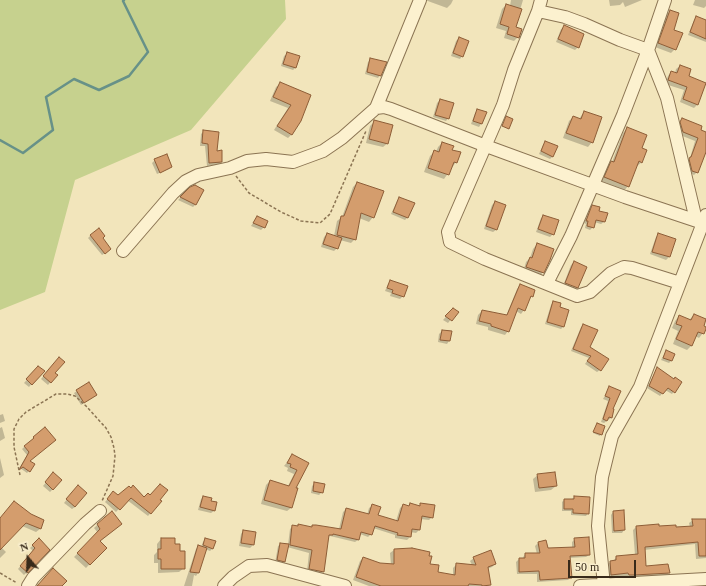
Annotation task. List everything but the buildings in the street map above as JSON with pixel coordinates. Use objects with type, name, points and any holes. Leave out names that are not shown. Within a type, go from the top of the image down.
[{"type":"street","points":[[123,251],[173,193],[186,182],[198,175],[230,168],[247,161],[266,159],[293,162],[323,151],[342,138],[376,108],[420,0]]},
{"type":"street","points":[[547,283],[571,236],[623,115],[665,0]]},
{"type":"street","points":[[604,585],[598,526],[602,477],[612,436],[640,387],[680,283],[702,219],[667,98],[648,50],[620,40],[540,5],[514,70],[503,105],[448,232],[450,242],[485,260],[577,296],[590,292],[611,273],[624,267],[632,268],[680,283]]},
{"type":"street","points":[[376,108],[384,107],[391,109],[625,197],[702,219]]},
{"type":"street","points":[[24,585],[100,511]]},
{"type":"street","points":[[224,586],[249,566],[267,565],[345,586]]},
{"type":"street","points":[[580,586],[706,579]]},
{"type":"path","points":[[230,168],[249,193],[300,222],[320,223],[330,214],[367,129]]},
{"type":"path","points":[[20,475],[14,447],[14,430],[20,419],[26,412],[56,394],[75,396],[106,428],[111,437],[114,448],[115,456],[113,476],[103,498],[100,511]]},
{"type":"path","points":[[0,573],[24,585]]},
{"type":"green space","points":[[0,0],[285,0],[286,19],[191,130],[75,180],[45,292],[0,310]]},
{"type":"waterway","points":[[0,140],[23,153],[53,130],[46,97],[74,79],[99,90],[129,76],[148,52],[123,1],[124,0]]}]
